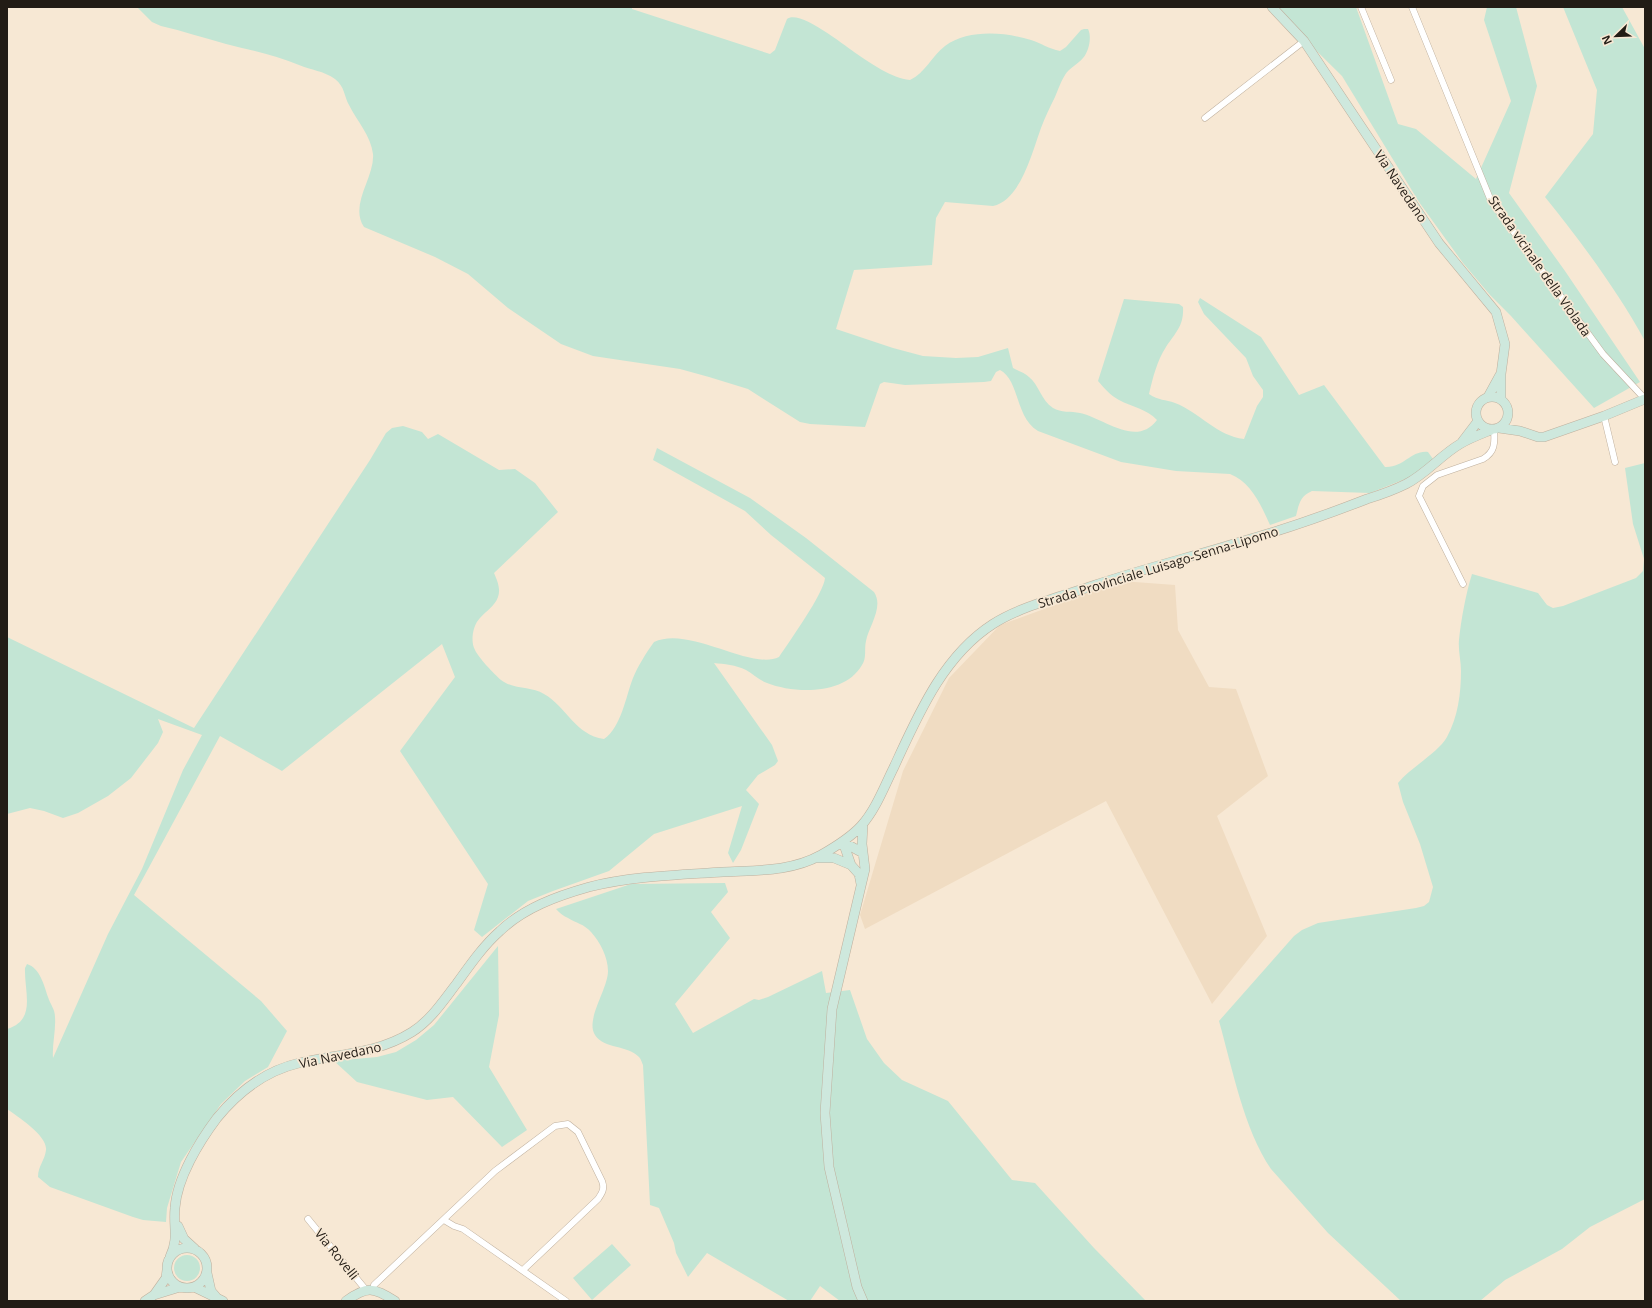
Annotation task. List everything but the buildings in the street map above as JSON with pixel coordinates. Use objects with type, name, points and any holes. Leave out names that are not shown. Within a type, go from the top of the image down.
[{"type":"street","name":"Via Navedano","points":[[1272,7],[1304,40],[1439,242],[1496,312],[1505,344],[1501,374],[1501,399]]},
{"type":"street","points":[[1361,7],[1391,80]]},
{"type":"street","name":"Strada vicinale della Violada","points":[[1412,7],[1491,201],[1603,354],[1645,399]]},
{"type":"street","points":[[1205,118],[1304,40]]},
{"type":"street","name":"Via Navedano","points":[[1488,397],[1501,374]]},
{"type":"street","points":[[1520,431],[1509,415],[1508,408],[1501,399],[1494,396],[1488,397],[1482,400],[1478,405],[1476,410],[1478,421],[1484,428],[1520,431],[1538,437],[1544,437],[1604,416],[1645,399]]},
{"type":"street","points":[[1495,429],[1506,423],[1509,415]]},
{"type":"street","points":[[1604,416],[1615,462]]},
{"type":"street","name":"Strada Provinciale Luisago-Senna-Lipomo","points":[[1461,444],[1478,421]]},
{"type":"street","points":[[1463,584],[1419,496],[1423,486],[1437,475],[1489,456],[1495,446],[1495,429]]},
{"type":"street","name":"Strada Provinciale Luisago-Senna-Lipomo","points":[[816,858],[843,842],[859,829],[873,810],[924,706],[949,664],[968,644],[990,626],[1011,614],[1141,570],[1243,541],[1367,499],[1409,482],[1461,444],[1495,429]]},
{"type":"street","points":[[863,823],[862,834],[865,869],[832,1009],[825,1113],[826,1148],[832,1185],[857,1287],[863,1301]]},
{"type":"street","points":[[843,842],[863,853]]},
{"type":"street","points":[[843,842],[851,865],[859,874],[861,890]]},
{"type":"street","name":"Via Navedano","points":[[170,1257],[175,1247],[175,1209],[177,1195],[190,1162],[203,1138],[218,1118],[247,1087],[261,1078],[291,1065],[367,1051],[401,1038],[416,1029],[431,1016],[498,932],[534,907],[553,899],[589,888],[620,881],[653,876],[777,869],[798,866],[816,858]]},
{"type":"street","points":[[816,858],[834,858],[851,865]]},
{"type":"street","points":[[370,1290],[495,1171],[555,1126],[568,1124],[578,1132],[604,1187],[603,1192],[598,1199],[523,1270]]},
{"type":"street","name":"Via Rovelli","points":[[308,1219],[370,1290]]},
{"type":"street","points":[[145,1301],[154,1295],[180,1287],[194,1287],[201,1283],[206,1273],[207,1268],[205,1259],[184,1239],[175,1220]]},
{"type":"street","points":[[444,1220],[463,1229],[566,1301]]},
{"type":"street","points":[[154,1295],[166,1278],[170,1257],[181,1249],[195,1249]]},
{"type":"street","points":[[167,1269],[169,1278],[180,1287]]},
{"type":"street","points":[[206,1273],[211,1291],[221,1300]]},
{"type":"street","points":[[194,1287],[221,1300]]},
{"type":"street","name":"Via Rovelli","points":[[346,1301],[357,1293],[370,1290],[382,1293],[395,1301]]},
{"type":"shaded area","points":[[1121,581],[1175,585],[1178,630],[1209,687],[1236,689],[1268,776],[1217,816],[1267,936],[1212,1004],[1106,801],[865,929],[860,915],[903,771],[949,678],[1000,625]]},
{"type":"green space","points":[[137,7],[632,7],[632,9],[770,54],[775,50],[787,19],[793,17],[802,19],[823,30],[882,70],[903,79],[910,80],[920,73],[945,46],[964,37],[987,34],[1010,35],[1031,40],[1060,51],[1066,47],[1081,30],[1088,29],[1090,40],[1087,52],[1064,77],[1044,120],[1024,174],[1011,195],[1003,202],[993,206],[945,202],[936,218],[932,265],[854,270],[836,329],[893,348],[923,356],[956,358],[978,357],[1008,348],[1013,368],[1026,374],[1032,380],[1049,405],[1053,408],[1059,411],[1080,413],[1120,429],[1139,431],[1149,428],[1157,420],[1144,411],[1116,398],[1098,381],[1124,299],[1179,304],[1183,307],[1181,324],[1160,358],[1149,394],[1156,398],[1184,407],[1217,429],[1234,437],[1244,439],[1257,406],[1263,397],[1263,390],[1253,376],[1246,358],[1204,314],[1198,302],[1200,298],[1261,337],[1299,395],[1324,385],[1385,467],[1397,465],[1422,452],[1428,452],[1438,466],[1370,493],[1312,491],[1302,498],[1296,516],[1270,525],[1259,502],[1250,488],[1230,474],[1176,471],[1121,462],[1038,431],[1025,417],[1011,382],[1000,370],[996,372],[991,381],[984,382],[905,385],[884,382],[880,384],[865,427],[810,424],[800,422],[748,389],[680,369],[593,356],[561,344],[508,308],[468,274],[435,257],[364,227],[360,218],[359,210],[373,163],[372,147],[367,135],[349,105],[343,88],[335,79],[322,72],[290,61],[161,26],[152,22]]},
{"type":"green space","points":[[1272,7],[1356,7],[1398,124],[1416,129],[1476,179],[1511,101],[1484,20],[1487,7],[1516,7],[1537,86],[1509,193],[1565,271],[1640,382],[1594,408],[1511,316],[1490,295],[1463,263],[1419,202],[1342,76]]},
{"type":"green space","points":[[1563,7],[1622,7],[1645,49],[1645,341],[1623,303],[1598,267],[1545,197],[1593,134],[1597,90]]},
{"type":"green space","points":[[403,426],[422,432],[428,439],[438,434],[499,470],[515,469],[535,483],[558,512],[494,573],[499,588],[499,594],[493,606],[482,615],[476,625],[473,633],[473,646],[479,657],[501,680],[511,685],[534,690],[544,694],[586,732],[604,739],[610,734],[619,720],[635,673],[654,642],[668,638],[684,639],[753,658],[767,660],[779,657],[813,606],[825,578],[771,535],[745,511],[653,460],[657,448],[750,498],[806,538],[874,592],[877,598],[877,610],[866,641],[864,662],[854,675],[844,682],[832,687],[805,690],[778,687],[764,682],[742,668],[714,663],[772,745],[778,761],[775,765],[758,775],[746,790],[759,804],[741,850],[733,863],[728,853],[742,806],[654,834],[609,871],[528,901],[482,937],[474,930],[488,884],[400,751],[455,677],[442,644],[282,771],[220,736],[134,895],[261,1001],[287,1031],[268,1067],[245,1081],[221,1104],[181,1162],[167,1208],[166,1222],[143,1220],[133,1217],[50,1187],[38,1177],[46,1150],[42,1139],[31,1127],[7,1109],[7,1029],[16,1025],[26,1012],[27,995],[25,968],[27,964],[38,973],[55,1014],[53,1058],[108,934],[142,869],[183,770],[202,735],[158,719],[163,732],[158,743],[131,778],[108,796],[78,813],[63,818],[30,808],[7,814],[7,637],[194,728],[370,460],[386,433],[392,428]]},
{"type":"green space","points":[[1645,463],[1645,1199],[1590,1227],[1562,1249],[1505,1280],[1480,1301],[1401,1301],[1328,1233],[1271,1169],[1253,1136],[1246,1117],[1219,1021],[1294,936],[1302,930],[1318,923],[1416,908],[1424,906],[1429,902],[1433,887],[1420,844],[1403,802],[1398,783],[1443,743],[1454,721],[1460,688],[1461,667],[1459,644],[1462,615],[1472,574],[1538,593],[1547,605],[1553,608],[1563,606],[1636,578],[1643,571],[1644,559],[1633,524],[1625,468]]},
{"type":"green space","points":[[725,883],[728,892],[711,912],[730,938],[675,1004],[693,1033],[754,999],[759,1000],[768,997],[822,971],[826,993],[850,990],[867,1039],[884,1063],[902,1080],[948,1101],[1012,1180],[1035,1183],[1094,1248],[1146,1301],[840,1301],[820,1286],[810,1301],[789,1301],[707,1253],[688,1277],[676,1253],[674,1243],[659,1208],[650,1205],[643,1065],[640,1058],[629,1050],[604,1043],[595,1035],[593,1029],[595,1013],[607,978],[608,966],[605,955],[597,940],[588,929],[564,916],[556,909],[631,884]]},
{"type":"green space","points":[[498,946],[499,1015],[489,1067],[527,1130],[502,1147],[453,1097],[427,1100],[357,1082],[334,1061],[377,1057],[396,1052],[416,1040],[434,1025]]},
{"type":"green space","points":[[612,1244],[631,1265],[592,1300],[573,1278]]},
{"type":"green space","points":[[187,1255],[196,1259],[200,1268],[196,1277],[187,1281],[178,1277],[174,1268],[178,1259]]}]
